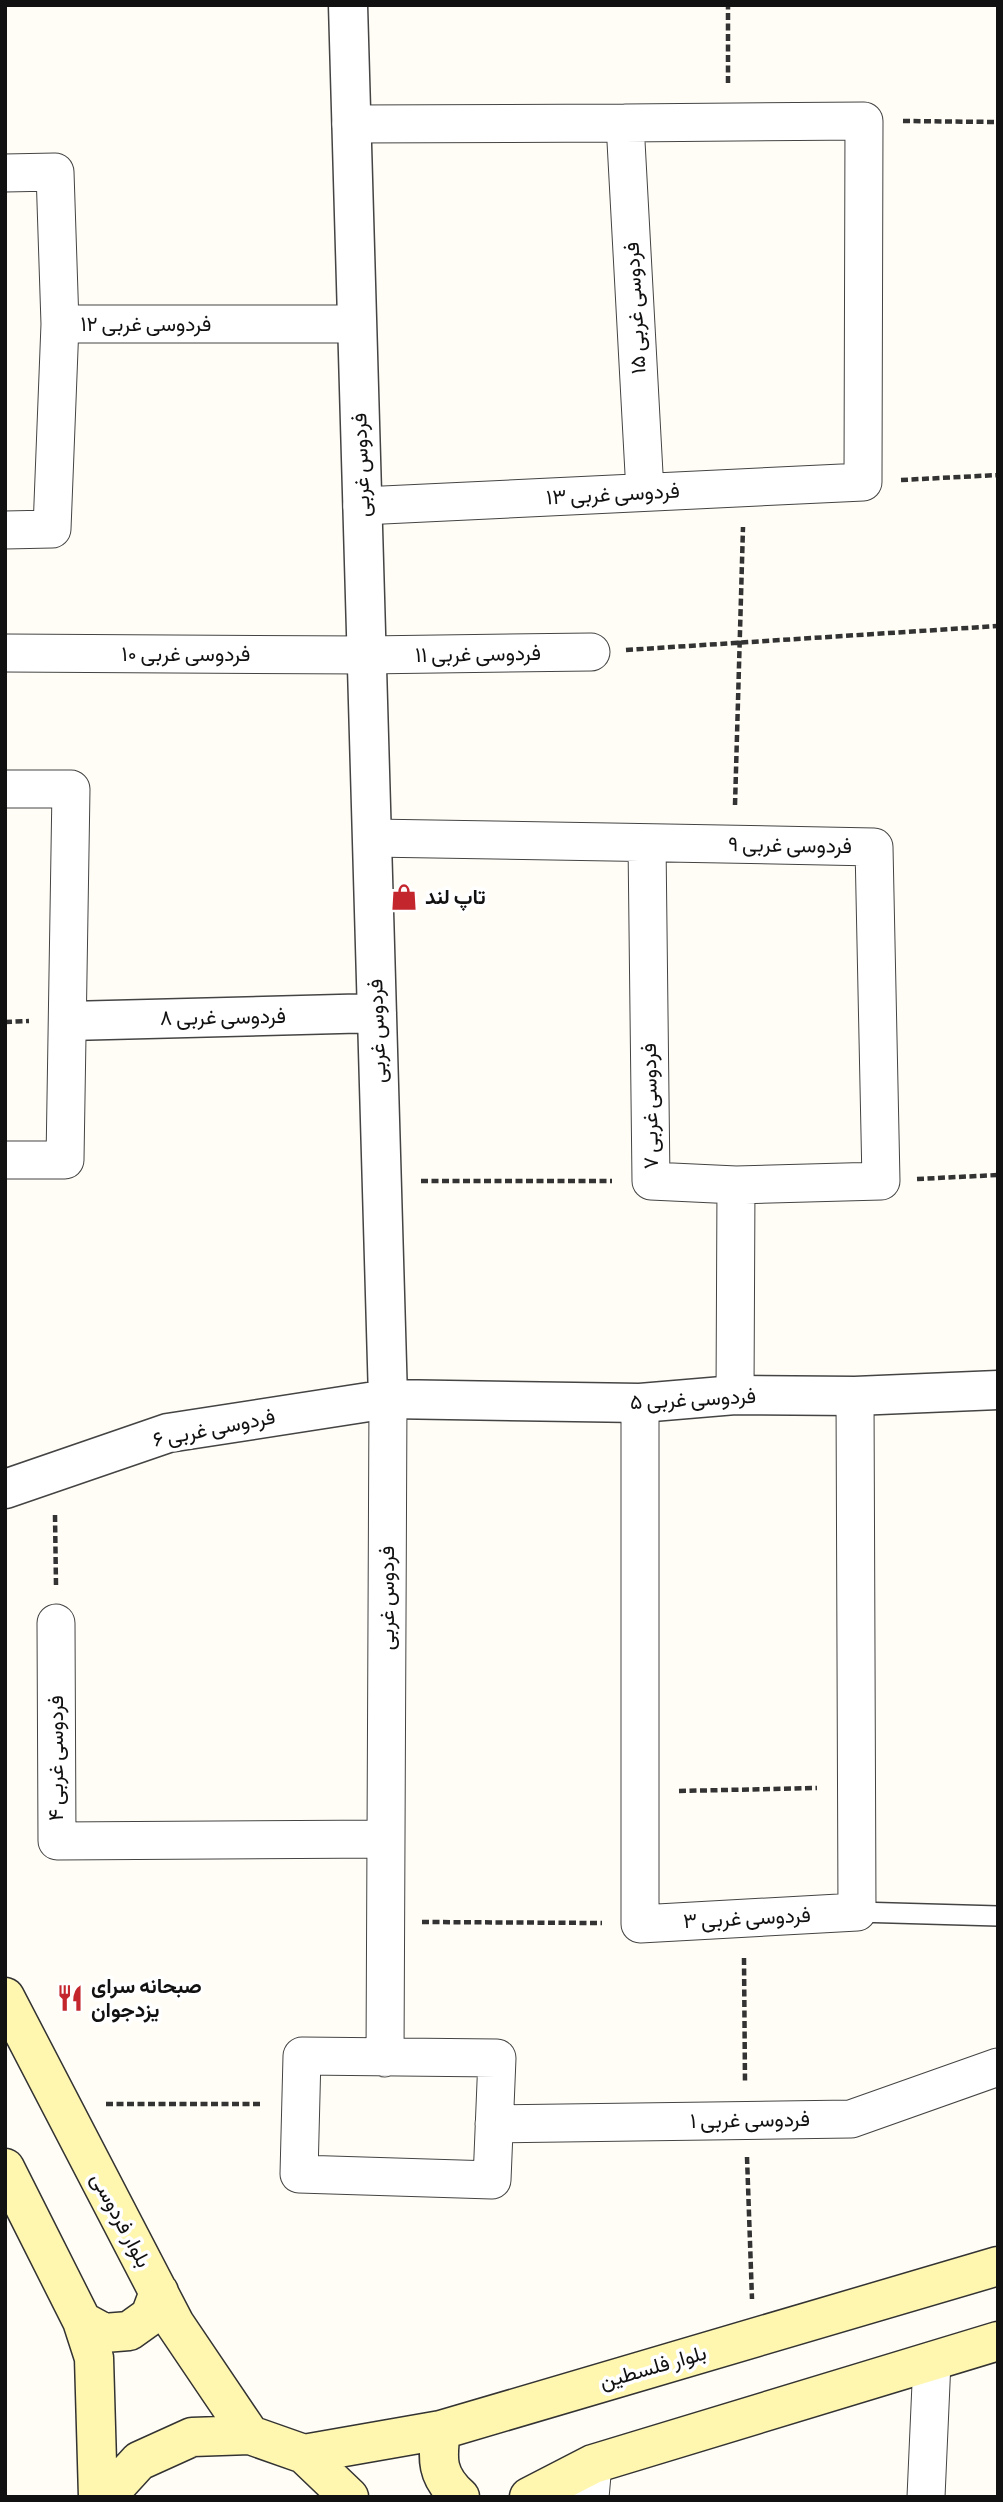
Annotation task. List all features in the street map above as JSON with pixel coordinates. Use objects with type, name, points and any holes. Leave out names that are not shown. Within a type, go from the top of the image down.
[{"type":"main road","name":"بلوار فردوسی","points":[[5,1997],[174,2324],[250,2435]]},
{"type":"main road","points":[[5,2168],[82,2321],[94,2358],[98,2497]]},
{"type":"main road","name":"بلوار فلسطین","points":[[304,2455],[441,2430],[998,2266]]},
{"type":"main road","points":[[82,2321],[104,2333],[129,2331],[150,2316],[159,2292]]},
{"type":"main road","points":[[529,2497],[591,2480],[932,2361],[998,2341]]},
{"type":"main road","points":[[441,2430],[438,2458],[447,2486],[460,2497]]},
{"type":"main road","points":[[106,2497],[139,2461],[192,2437],[250,2435],[304,2455],[349,2497]]},
{"type":"street","name":"فردوس غربی","points":[[348,5],[388,1399],[385,2058]]},
{"type":"street","points":[[351,124],[864,121],[863,482]]},
{"type":"street","name":"فردوسی غربی ۱۵","points":[[625,123],[645,492]]},
{"type":"street","points":[[5,173],[55,172],[60,324]]},
{"type":"street","name":"فردوسی غربی ۱۲","points":[[5,530],[52,529],[60,324],[357,324]]},
{"type":"street","name":"فردوسی غربی ۱۳","points":[[362,506],[863,482]]},
{"type":"street","name":"فردوسی غربی ۱۱","points":[[366,655],[591,652]]},
{"type":"street","name":"فردوسی غربی ۱۰","points":[[5,653],[366,655]]},
{"type":"street","points":[[5,789],[71,789],[65,1160],[5,1160]]},
{"type":"street","name":"فردوسی غربی ۹","points":[[372,838],[874,847],[881,1181]]},
{"type":"street","name":"فردوسی غربی ۷","points":[[647,843],[651,1181],[736,1185],[881,1181]]},
{"type":"street","name":"فردوسی غربی ۸","points":[[69,1021],[377,1013]]},
{"type":"street","points":[[735,1395],[736,1185]]},
{"type":"street","name":"فردوسی غربی ۵","points":[[388,1399],[640,1403],[735,1395],[855,1396],[998,1390]]},
{"type":"street","points":[[855,1396],[857,1912]]},
{"type":"street","name":"فردوسی غربی ۶","points":[[5,1489],[168,1433],[388,1399]]},
{"type":"street","points":[[640,1403],[640,1924]]},
{"type":"street","name":"فردوسی غربی ۴","points":[[56,1623],[57,1842],[386,1839]]},
{"type":"street","name":"فردوسی غربی ۳","points":[[640,1924],[857,1912]]},
{"type":"street","points":[[303,2056],[385,2058],[497,2058],[492,2180],[299,2174],[303,2056]]},
{"type":"street","name":"فردوسی غربی ۱","points":[[494,2124],[851,2119],[998,2067]]},
{"type":"street","points":[[926,2497],[932,2361]]},
{"type":"lane","points":[[857,1912],[998,1916]]},
{"type":"path","points":[[728,5],[728,122]]},
{"type":"path","points":[[864,121],[998,121]]},
{"type":"path","points":[[863,482],[998,475]]},
{"type":"path","points":[[733,844],[744,487]]},
{"type":"path","points":[[591,652],[998,626]]},
{"type":"path","points":[[881,1181],[998,1175]]},
{"type":"path","points":[[382,1181],[651,1181]]},
{"type":"path","points":[[55,1472],[56,1623]]},
{"type":"path","points":[[640,1792],[857,1787]]},
{"type":"path","points":[[386,1922],[640,1924]]},
{"type":"path","points":[[61,2104],[301,2105]]},
{"type":"place","name":"تاپ لند","points":[[404,897]]},
{"type":"place","name":"صبحانه سرای یزدجوان","points":[[70,1998]]}]
